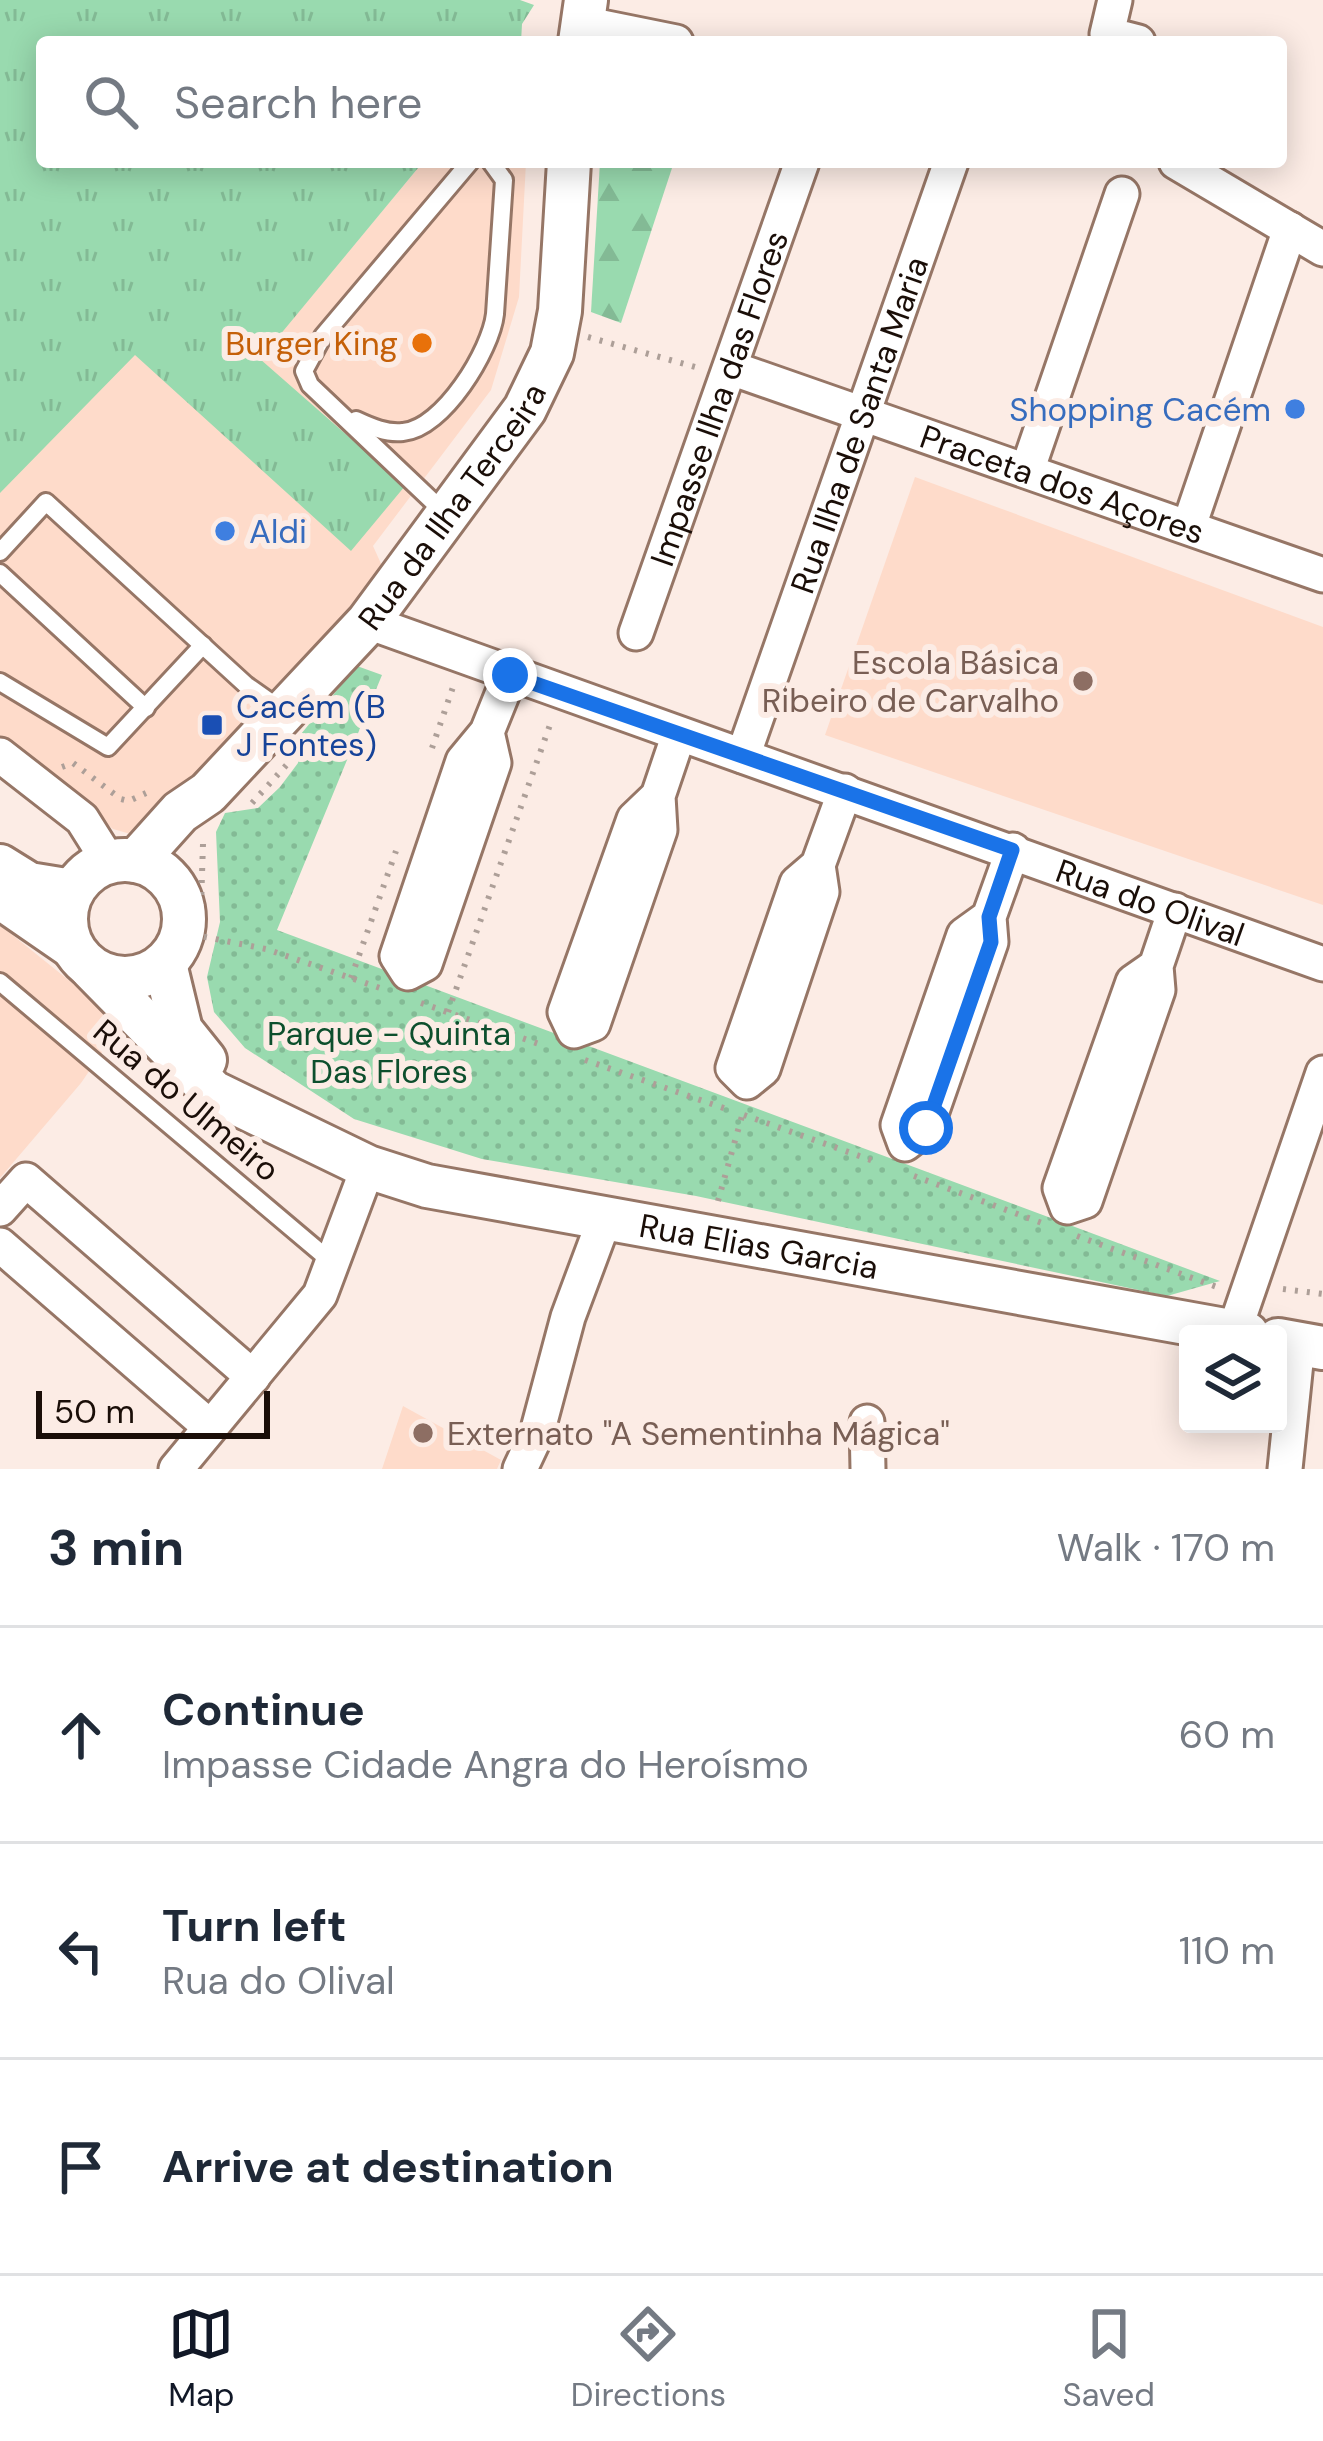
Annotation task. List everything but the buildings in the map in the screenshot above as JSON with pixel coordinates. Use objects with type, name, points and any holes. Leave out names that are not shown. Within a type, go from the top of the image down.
[{"type":"street","points":[[1115,0],[1107,34],[1115,36]]},
{"type":"street","points":[[583,22],[648,36]]},
{"type":"street","name":"Rua da Ilha Terceira","points":[[122,861],[208,793],[368,622],[506,441],[552,352],[568,168]]},
{"type":"street","name":"Impasse Ilha das Flores","points":[[636,634],[800,168]]},
{"type":"street","name":"Rua Ilha de Santa Maria","points":[[743,756],[949,168]]},
{"type":"street","points":[[1217,172],[1290,229],[1322,246]]},
{"type":"street","points":[[1027,471],[1122,194]]},
{"type":"street","points":[[1189,526],[1290,229]]},
{"type":"street","name":"Praceta dos Açores","points":[[731,368],[1323,575]]},
{"type":"street","name":"Rua do Olival","points":[[368,622],[1323,964]]},
{"type":"street","points":[[487,732],[494,763],[425,964],[408,973],[397,956],[463,761],[487,732],[510,675]]},
{"type":"street","points":[[658,796],[634,819],[566,1012],[574,1031],[593,1024],[660,830],[658,796],[679,734]]},
{"type":"street","points":[[0,755],[82,819],[122,861],[154,868],[178,893],[183,931],[165,964],[129,979],[82,958],[66,909],[82,878],[122,861]]},
{"type":"street","points":[[818,865],[797,883],[733,1068],[747,1082],[763,1070],[822,892],[818,865],[845,790]]},
{"type":"street","name":"Rua da Ilha Terceira","points":[[178,893],[194,818],[208,793]]},
{"type":"street","points":[[989,917],[964,935],[898,1125],[905,1144],[926,1128],[991,942],[989,917],[1012,850]]},
{"type":"street","points":[[0,866],[29,884],[72,891]]},
{"type":"street","name":"Rua Elias Garcia","points":[[0,897],[82,958],[213,1092],[368,1167],[427,1186],[605,1218],[1236,1319]]},
{"type":"street","points":[[1156,966],[1133,982],[1060,1188],[1067,1207],[1085,1201],[1158,990],[1156,966],[1175,910]]},
{"type":"street","name":"Rua Elias Garcia","points":[[165,964],[181,1030],[216,1074],[278,1124]]},
{"type":"street","points":[[1236,1319],[1323,1073]]},
{"type":"street","points":[[176,1469],[320,1295],[368,1167]]},
{"type":"street","points":[[0,1209],[26,1180],[253,1376]]},
{"type":"street","points":[[520,1469],[537,1433],[568,1317],[605,1218]]},
{"type":"street","points":[[0,1245],[210,1427]]},
{"type":"street","points":[[1285,1469],[1300,1344]]},
{"type":"street","points":[[867,1422],[868,1469]]},
{"type":"lane","points":[[450,518],[310,385],[307,360],[465,168]]},
{"type":"lane","points":[[344,415],[374,428],[416,429],[470,377],[493,331],[504,180],[495,168]]},
{"type":"lane","points":[[0,552],[46,502],[203,646],[284,712]]},
{"type":"lane","points":[[0,573],[146,708]]},
{"type":"lane","points":[[0,682],[108,747],[203,646]]},
{"type":"lane","name":"Rua do Ulmeiro","points":[[0,982],[334,1265]]},
{"type":"path","points":[[552,352],[577,360],[589,335],[682,366],[731,368]]},
{"type":"path","points":[[448,1012],[562,693]]},
{"type":"path","points":[[50,779],[67,761],[129,801],[160,779]]},
{"type":"path","points":[[204,837],[200,936],[266,950],[390,992]]},
{"type":"path","points":[[409,998],[549,1048]]},
{"type":"path","points":[[571,1055],[1053,1227]]},
{"type":"path","points":[[712,1222],[742,1114]]},
{"type":"path","points":[[1075,1235],[1236,1319]]},
{"type":"path","points":[[1284,1289],[1323,1294]]},
{"type":"shaded area","points":[[418,168],[526,168],[519,297],[491,390],[373,546],[383,568],[162,814],[134,835],[113,829],[0,739],[0,465],[170,284],[256,363]]},
{"type":"shaded area","name":"Escola Básica Ribeiro de Carvalho","points":[[915,477],[1323,627],[1323,905],[825,735]]},
{"type":"shaded area","points":[[0,925],[122,1023],[81,1083],[0,1178]]},
{"type":"shaded area","name":"Externato \"A Sementinha Mágica\"","points":[[403,1406],[501,1460],[497,1469],[382,1469]]},
{"type":"green space","points":[[0,0],[520,0],[534,5],[522,24],[521,36],[36,36],[36,168],[418,168],[260,359],[405,486],[351,551],[135,355],[0,493]]},
{"type":"green space","points":[[600,168],[672,168],[621,323],[591,312]]},
{"type":"green space","name":"Parque - Quinta Das Flores","points":[[357,666],[382,675],[277,930],[1220,1281],[1167,1296],[696,1196],[482,1159],[354,1119],[245,1048],[214,1012],[207,977],[220,922],[216,832],[225,813],[258,808],[280,787],[298,763],[301,734]]},
{"type":"place","name":"Burger King","points":[[422,343]]},
{"type":"place","name":"Shopping Cacém","points":[[1295,409]]},
{"type":"place","name":"Aldi","points":[[225,531]]},
{"type":"place","name":"Escola Básica Ribeiro de Carvalho","points":[[1083,681]]},
{"type":"place","name":"Cacém (B J Fontes)","points":[[212,725]]},
{"type":"place","name":"Externato \"A Sementinha Mágica\"","points":[[423,1433]]},
{"type":"route","points":[[510,675],[1012,850],[989,917],[991,942],[926,1128]]}]
